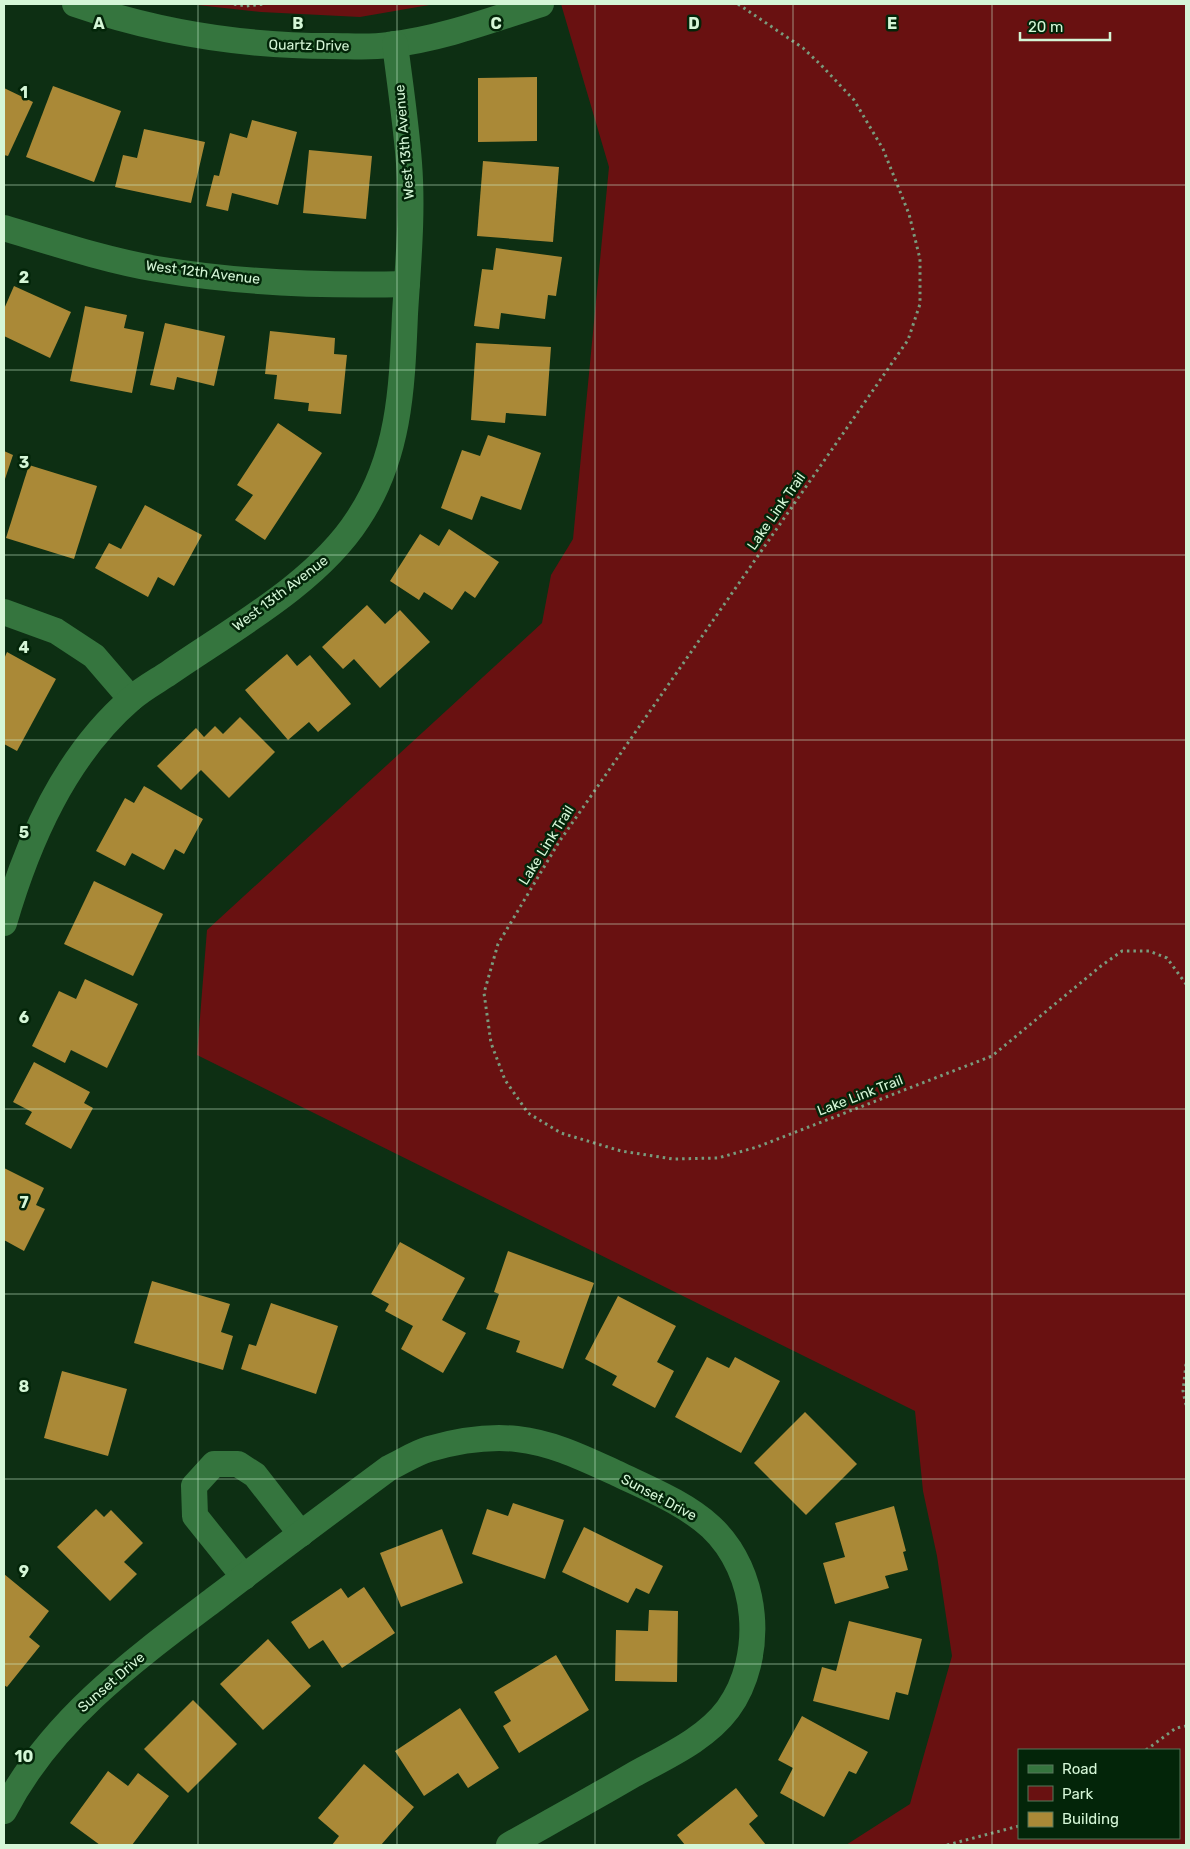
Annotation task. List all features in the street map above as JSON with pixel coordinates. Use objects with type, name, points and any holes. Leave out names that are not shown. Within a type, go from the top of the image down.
[{"type":"street","name":"Quartz Drive","points":[[75,4],[146,26],[190,36],[293,46],[395,44],[441,35],[541,4]]},
{"type":"street","name":"West 13th Avenue","points":[[4,923],[17,880],[39,824],[56,793],[97,736],[131,699],[284,594],[319,566],[358,519],[380,479],[392,442],[401,399],[410,215],[409,164],[395,44]]},
{"type":"street","name":"West 12th Avenue","points":[[4,228],[79,251],[157,269],[224,277],[356,285],[407,284]]},
{"type":"street","points":[[4,612],[56,631],[94,656],[131,699]]},
{"type":"street","name":"Sunset Drive","points":[[4,1811],[35,1761],[74,1715],[107,1684],[244,1577],[389,1468],[428,1450],[479,1439],[516,1439],[545,1443],[565,1450],[648,1489],[691,1512],[711,1527],[728,1548],[736,1562],[750,1597],[753,1638],[742,1683],[729,1707],[714,1727],[679,1749],[509,1845]]},
{"type":"street","points":[[244,1577],[195,1516],[194,1486],[214,1464],[238,1464],[255,1475],[301,1534]]},
{"type":"path","points":[[234,4],[246,6],[264,4]]},
{"type":"path","name":"Lake Link Trail","points":[[738,4],[803,48],[854,100],[883,149],[909,214],[920,259],[920,304],[908,340],[559,842],[498,944],[484,993],[491,1043],[505,1080],[528,1113],[561,1133],[621,1151],[673,1160],[718,1158],[757,1147],[992,1056],[1101,966],[1122,951],[1149,951],[1167,958],[1186,984]]},
{"type":"path","points":[[1186,1364],[1183,1391],[1186,1405]]},
{"type":"path","points":[[1147,1749],[1176,1728],[1186,1726]]},
{"type":"path","points":[[947,1845],[1018,1826]]},
{"type":"green space","points":[[188,4],[435,4],[360,17],[261,12]]},
{"type":"green space","points":[[561,4],[1186,4],[1186,1845],[846,1845],[910,1804],[952,1656],[937,1556],[923,1491],[915,1411],[197,1055],[207,930],[542,623],[551,575],[573,539],[609,167]]},
{"type":"building","points":[[537,77],[537,141],[478,142],[478,78]]},
{"type":"building","points":[[53,86],[121,111],[94,182],[26,157]]},
{"type":"building","points":[[4,88],[33,102],[8,156],[4,155]]},
{"type":"building","points":[[252,120],[297,132],[278,205],[232,193],[228,211],[206,206],[214,175],[219,176],[230,133],[247,138]]},
{"type":"building","points":[[144,129],[205,142],[191,203],[115,187],[123,155],[137,158]]},
{"type":"building","points":[[309,150],[372,156],[366,219],[303,213]]},
{"type":"building","points":[[483,161],[559,167],[553,242],[477,236]]},
{"type":"building","points":[[496,248],[562,257],[556,296],[548,295],[545,319],[501,313],[499,329],[474,326],[482,269],[493,270]]},
{"type":"building","points":[[14,286],[71,312],[50,358],[4,336],[4,309]]},
{"type":"building","points":[[85,306],[127,315],[124,328],[144,332],[132,393],[70,381]]},
{"type":"building","points":[[165,323],[225,336],[214,386],[177,377],[174,390],[150,385]]},
{"type":"building","points":[[270,331],[335,338],[334,354],[347,355],[341,414],[308,411],[309,403],[274,399],[277,375],[265,374]]},
{"type":"building","points":[[476,343],[551,347],[546,416],[506,413],[505,423],[471,420]]},
{"type":"building","points":[[278,423],[322,453],[265,540],[235,520],[253,495],[237,485]]},
{"type":"building","points":[[488,435],[541,453],[521,510],[481,496],[472,520],[441,508],[462,450],[480,456]]},
{"type":"building","points":[[4,451],[13,455],[4,482]]},
{"type":"building","points":[[29,465],[97,486],[74,559],[6,538]]},
{"type":"building","points":[[145,505],[202,535],[174,586],[158,577],[148,597],[95,568],[109,543],[121,549]]},
{"type":"building","points":[[449,529],[499,562],[475,598],[465,591],[452,610],[424,592],[419,600],[390,581],[420,534],[439,546]]},
{"type":"building","points":[[367,605],[385,624],[400,610],[430,642],[380,688],[354,659],[343,669],[322,647]]},
{"type":"building","points":[[7,652],[56,679],[17,751],[4,744],[4,659]]},
{"type":"building","points":[[287,654],[297,666],[310,655],[351,704],[318,732],[309,722],[288,740],[245,690]]},
{"type":"building","points":[[240,717],[275,752],[229,798],[201,770],[181,790],[157,766],[196,728],[204,737],[215,726],[223,734]]},
{"type":"building","points":[[144,786],[203,819],[184,854],[175,849],[164,870],[132,853],[125,866],[96,851],[125,798],[134,803]]},
{"type":"building","points":[[94,881],[163,914],[133,976],[64,944]]},
{"type":"building","points":[[85,979],[138,1004],[107,1068],[71,1050],[65,1063],[32,1046],[59,991],[76,999]]},
{"type":"building","points":[[34,1062],[90,1092],[84,1103],[93,1108],[71,1149],[25,1124],[32,1112],[13,1102]]},
{"type":"building","points":[[4,1168],[44,1188],[36,1205],[45,1209],[24,1251],[4,1240]]},
{"type":"building","points":[[400,1242],[465,1278],[442,1320],[466,1333],[443,1373],[401,1349],[413,1326],[385,1311],[389,1304],[371,1294]]},
{"type":"building","points":[[508,1251],[594,1283],[563,1369],[516,1352],[520,1341],[486,1329],[499,1294],[494,1292]]},
{"type":"building","points":[[152,1281],[230,1304],[221,1332],[233,1336],[223,1370],[134,1343]]},
{"type":"building","points":[[618,1296],[676,1326],[657,1362],[674,1371],[655,1408],[612,1385],[617,1376],[585,1359]]},
{"type":"building","points":[[271,1303],[338,1326],[316,1394],[241,1369],[249,1344],[256,1346]]},
{"type":"building","points":[[707,1357],[729,1368],[735,1357],[780,1381],[741,1453],[675,1417]]},
{"type":"building","points":[[62,1371],[127,1389],[108,1456],[44,1438]]},
{"type":"building","points":[[805,1412],[857,1464],[806,1515],[754,1463]]},
{"type":"building","points":[[513,1503],[564,1520],[545,1579],[472,1554],[487,1509],[508,1516]]},
{"type":"building","points":[[894,1506],[906,1551],[903,1552],[908,1570],[885,1576],[889,1588],[835,1604],[823,1563],[845,1557],[835,1523]]},
{"type":"building","points":[[96,1509],[104,1517],[111,1510],[143,1543],[124,1562],[137,1574],[110,1601],[57,1547]]},
{"type":"building","points":[[584,1527],[663,1566],[649,1594],[636,1588],[628,1603],[562,1572]]},
{"type":"building","points":[[442,1529],[463,1583],[401,1607],[380,1553]]},
{"type":"building","points":[[4,1574],[49,1611],[29,1637],[40,1646],[7,1687],[4,1685]]},
{"type":"building","points":[[364,1587],[395,1633],[342,1668],[323,1640],[309,1649],[291,1622],[341,1588],[348,1598]]},
{"type":"building","points":[[649,1610],[678,1611],[677,1682],[615,1681],[616,1630],[648,1631]]},
{"type":"building","points":[[849,1621],[922,1639],[908,1695],[896,1692],[889,1720],[813,1701],[822,1667],[836,1671]]},
{"type":"building","points":[[268,1639],[311,1686],[263,1730],[220,1684]]},
{"type":"building","points":[[556,1655],[589,1710],[519,1753],[503,1726],[511,1721],[494,1692]]},
{"type":"building","points":[[193,1700],[237,1744],[188,1793],[144,1749]]},
{"type":"building","points":[[460,1708],[499,1768],[468,1788],[458,1773],[424,1796],[395,1751]]},
{"type":"building","points":[[802,1716],[868,1752],[856,1774],[849,1771],[824,1817],[780,1793],[793,1768],[778,1760]]},
{"type":"building","points":[[364,1764],[414,1807],[381,1845],[332,1845],[339,1836],[318,1818]]},
{"type":"building","points":[[108,1771],[128,1786],[138,1773],[169,1796],[132,1845],[100,1845],[70,1823]]},
{"type":"building","points":[[736,1788],[758,1816],[749,1824],[766,1845],[685,1845],[677,1835]]}]
